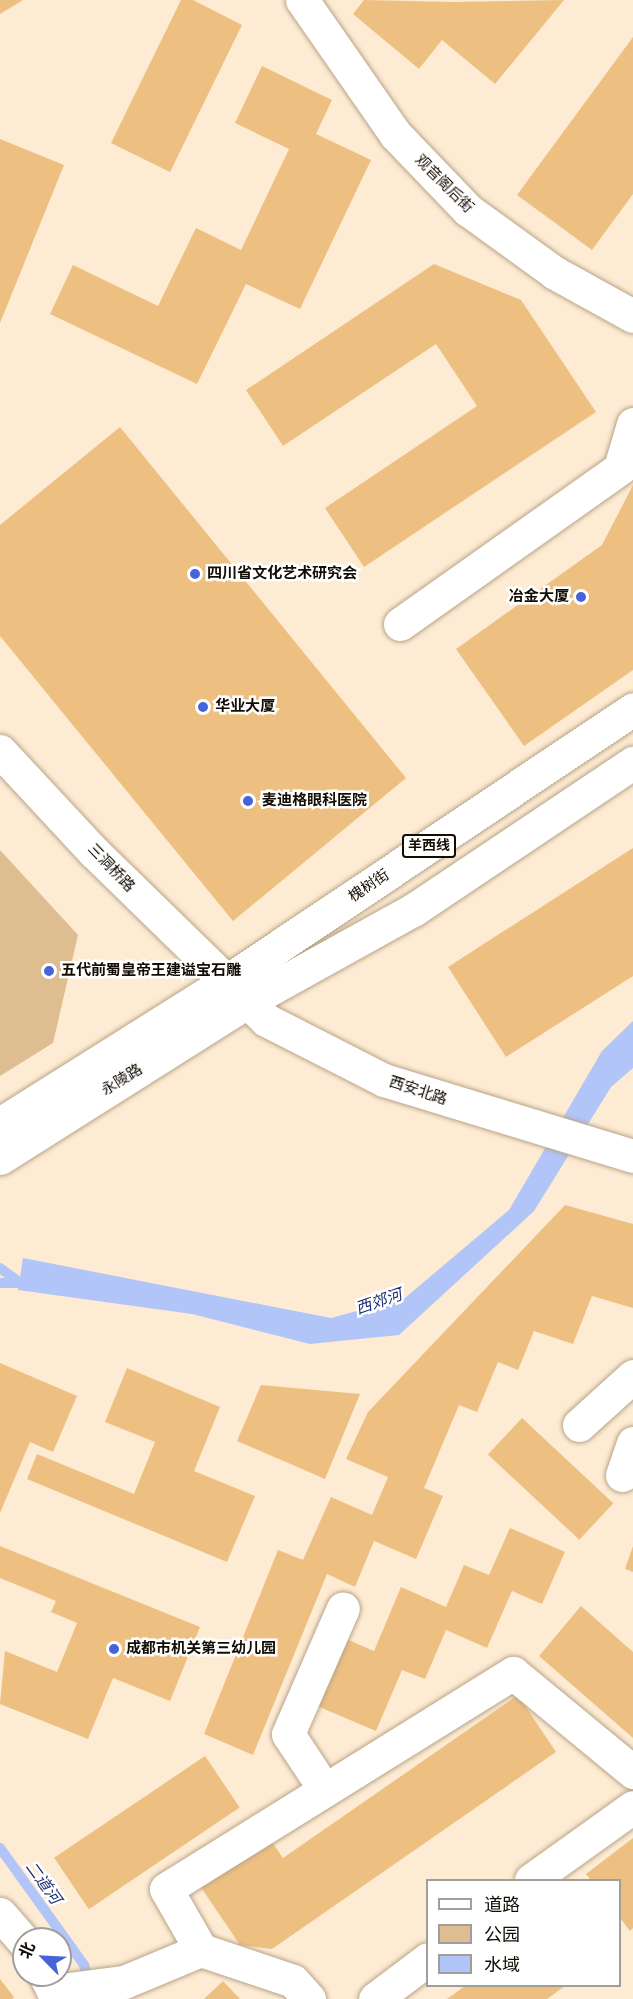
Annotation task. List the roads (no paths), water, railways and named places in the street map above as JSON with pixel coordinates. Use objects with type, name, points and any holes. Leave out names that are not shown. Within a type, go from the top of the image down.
[{"type":"main road","name":"观音阁后街","points":[[302,0],[395,134],[468,210],[555,273],[633,316]]},
{"type":"main road","points":[[400,624],[620,468],[633,424]]},
{"type":"main road","name":"槐树街","points":[[235,993],[633,709]]},
{"type":"main road","name":"三洞桥路","points":[[0,751],[235,993]]},
{"type":"main road","name":"羊西线","points":[[235,993],[413,910],[633,763]]},
{"type":"main road","name":"西安北路","points":[[235,993],[325,1054],[384,1080],[489,1114],[633,1156]]},
{"type":"main road","name":"永陵路","points":[[0,1124],[235,993]]},
{"type":"main road","name":"永陵路","points":[[0,1158],[235,993]]},
{"type":"main road","points":[[579,1425],[633,1376]]},
{"type":"main road","points":[[622,1475],[633,1443]]},
{"type":"main road","points":[[325,1790],[288,1734],[343,1608]]},
{"type":"main road","points":[[309,1999],[293,1981],[201,1950],[166,1889],[513,1673],[633,1772]]},
{"type":"main road","points":[[534,1879],[633,1807]]},
{"type":"main road","points":[[0,1914],[12,1928]]},
{"type":"main road","points":[[72,1984],[125,1990],[201,1950]]},
{"type":"main road","points":[[375,1999],[426,1961]]},
{"type":"water","points":[[633,1021],[633,1068],[611,1087],[534,1211],[399,1335],[310,1344],[192,1314],[18,1290],[23,1258],[331,1318],[405,1298],[509,1210],[602,1051]]},
{"type":"waterway","points":[[0,1268],[18,1281]]},
{"type":"waterway","name":"西郊河","points":[[0,1283],[34,1283]]},
{"type":"waterway","name":"二道河","points":[[0,1848],[84,1965],[89,1984]]},
{"type":"place","name":"四川省文化艺术研究会","points":[[195,574]]},
{"type":"place","name":"冶金大厦","points":[[581,597]]},
{"type":"place","name":"华业大厦","points":[[203,707]]},
{"type":"place","name":"麦迪格眼科医院","points":[[248,801]]},
{"type":"place","name":"五代前蜀皇帝王建谥宝石雕","points":[[49,971]]},
{"type":"place","name":"成都市机关第三幼儿园","points":[[114,1649]]}]
